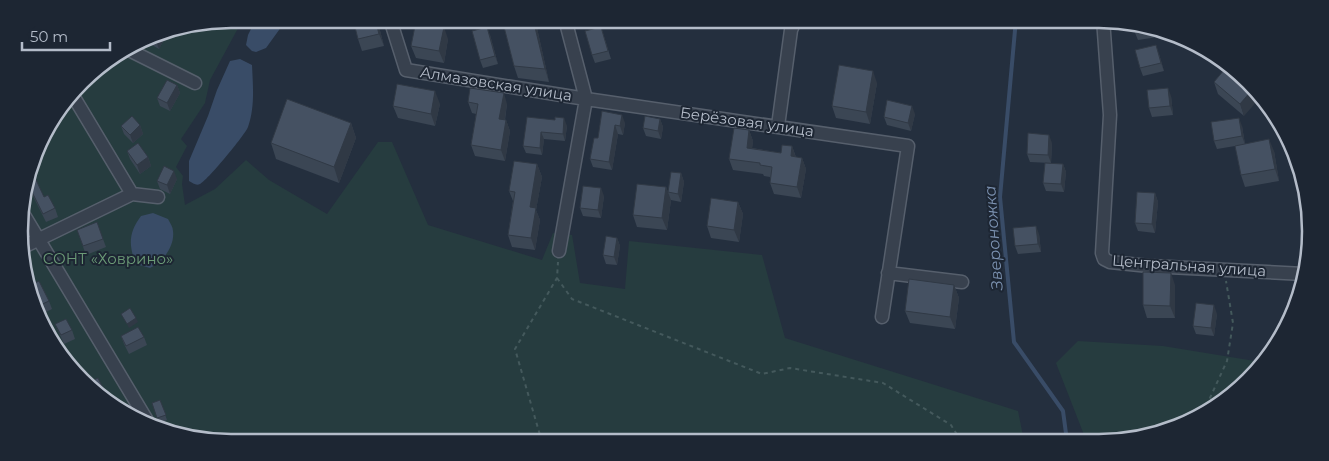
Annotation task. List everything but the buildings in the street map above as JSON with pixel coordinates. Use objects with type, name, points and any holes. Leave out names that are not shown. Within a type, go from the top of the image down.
[{"type":"street","name":"Алмазовская улица","points":[[393,28],[406,70],[586,99]]},
{"type":"street","points":[[560,251],[586,99],[567,28]]},
{"type":"street","points":[[778,126],[792,28]]},
{"type":"street","name":"Центральная улица","points":[[1104,28],[1110,115],[1102,256],[1104,259],[1110,262],[1149,266],[1297,274]]},
{"type":"street","points":[[134,52],[195,83]]},
{"type":"street","name":"Берёзовая улица","points":[[586,99],[908,146],[888,273]]},
{"type":"street","points":[[75,100],[132,194]]},
{"type":"street","points":[[28,245],[132,194],[158,198]]},
{"type":"street","points":[[28,222],[143,414]]},
{"type":"street","points":[[882,317],[888,273],[962,282]]},
{"type":"path","points":[[540,434],[515,349],[557,278],[560,251]]},
{"type":"path","points":[[1209,400],[1228,361],[1234,323],[1223,269]]},
{"type":"path","points":[[557,278],[572,299],[762,374],[790,368],[883,383],[951,424],[957,434]]},
{"type":"green space","name":"СОНТ «Ховрино»","points":[[238,28],[210,80],[205,103],[181,139],[187,146],[176,167],[183,176],[182,184],[185,205],[215,189],[246,160],[269,180],[327,214],[378,142],[392,142],[428,225],[542,260],[553,233],[572,235],[580,283],[625,289],[629,241],[762,255],[785,338],[1018,411],[1023,434],[230,434],[191,430],[165,423],[129,406],[107,392],[69,354],[48,320],[34,283],[28,244],[28,217],[31,191],[38,165],[55,129],[69,107],[107,69],[141,48],[165,38],[204,29]]},
{"type":"green space","points":[[1078,341],[1163,346],[1254,361],[1222,392],[1188,413],[1151,427],[1125,432],[1098,434],[1084,434],[1056,363]]},
{"type":"water","points":[[252,28],[280,28],[266,48],[256,52],[246,45]]},
{"type":"water","points":[[240,59],[252,65],[253,104],[248,127],[210,175],[197,185],[189,181],[189,161],[230,61]]},
{"type":"water","points":[[153,213],[168,219],[173,237],[170,248],[164,258],[150,268],[136,264],[131,239],[134,228],[141,216]]},
{"type":"waterway","name":"Звероножка","points":[[1015,28],[1000,197],[1014,342],[1063,411],[1066,434]]}]
